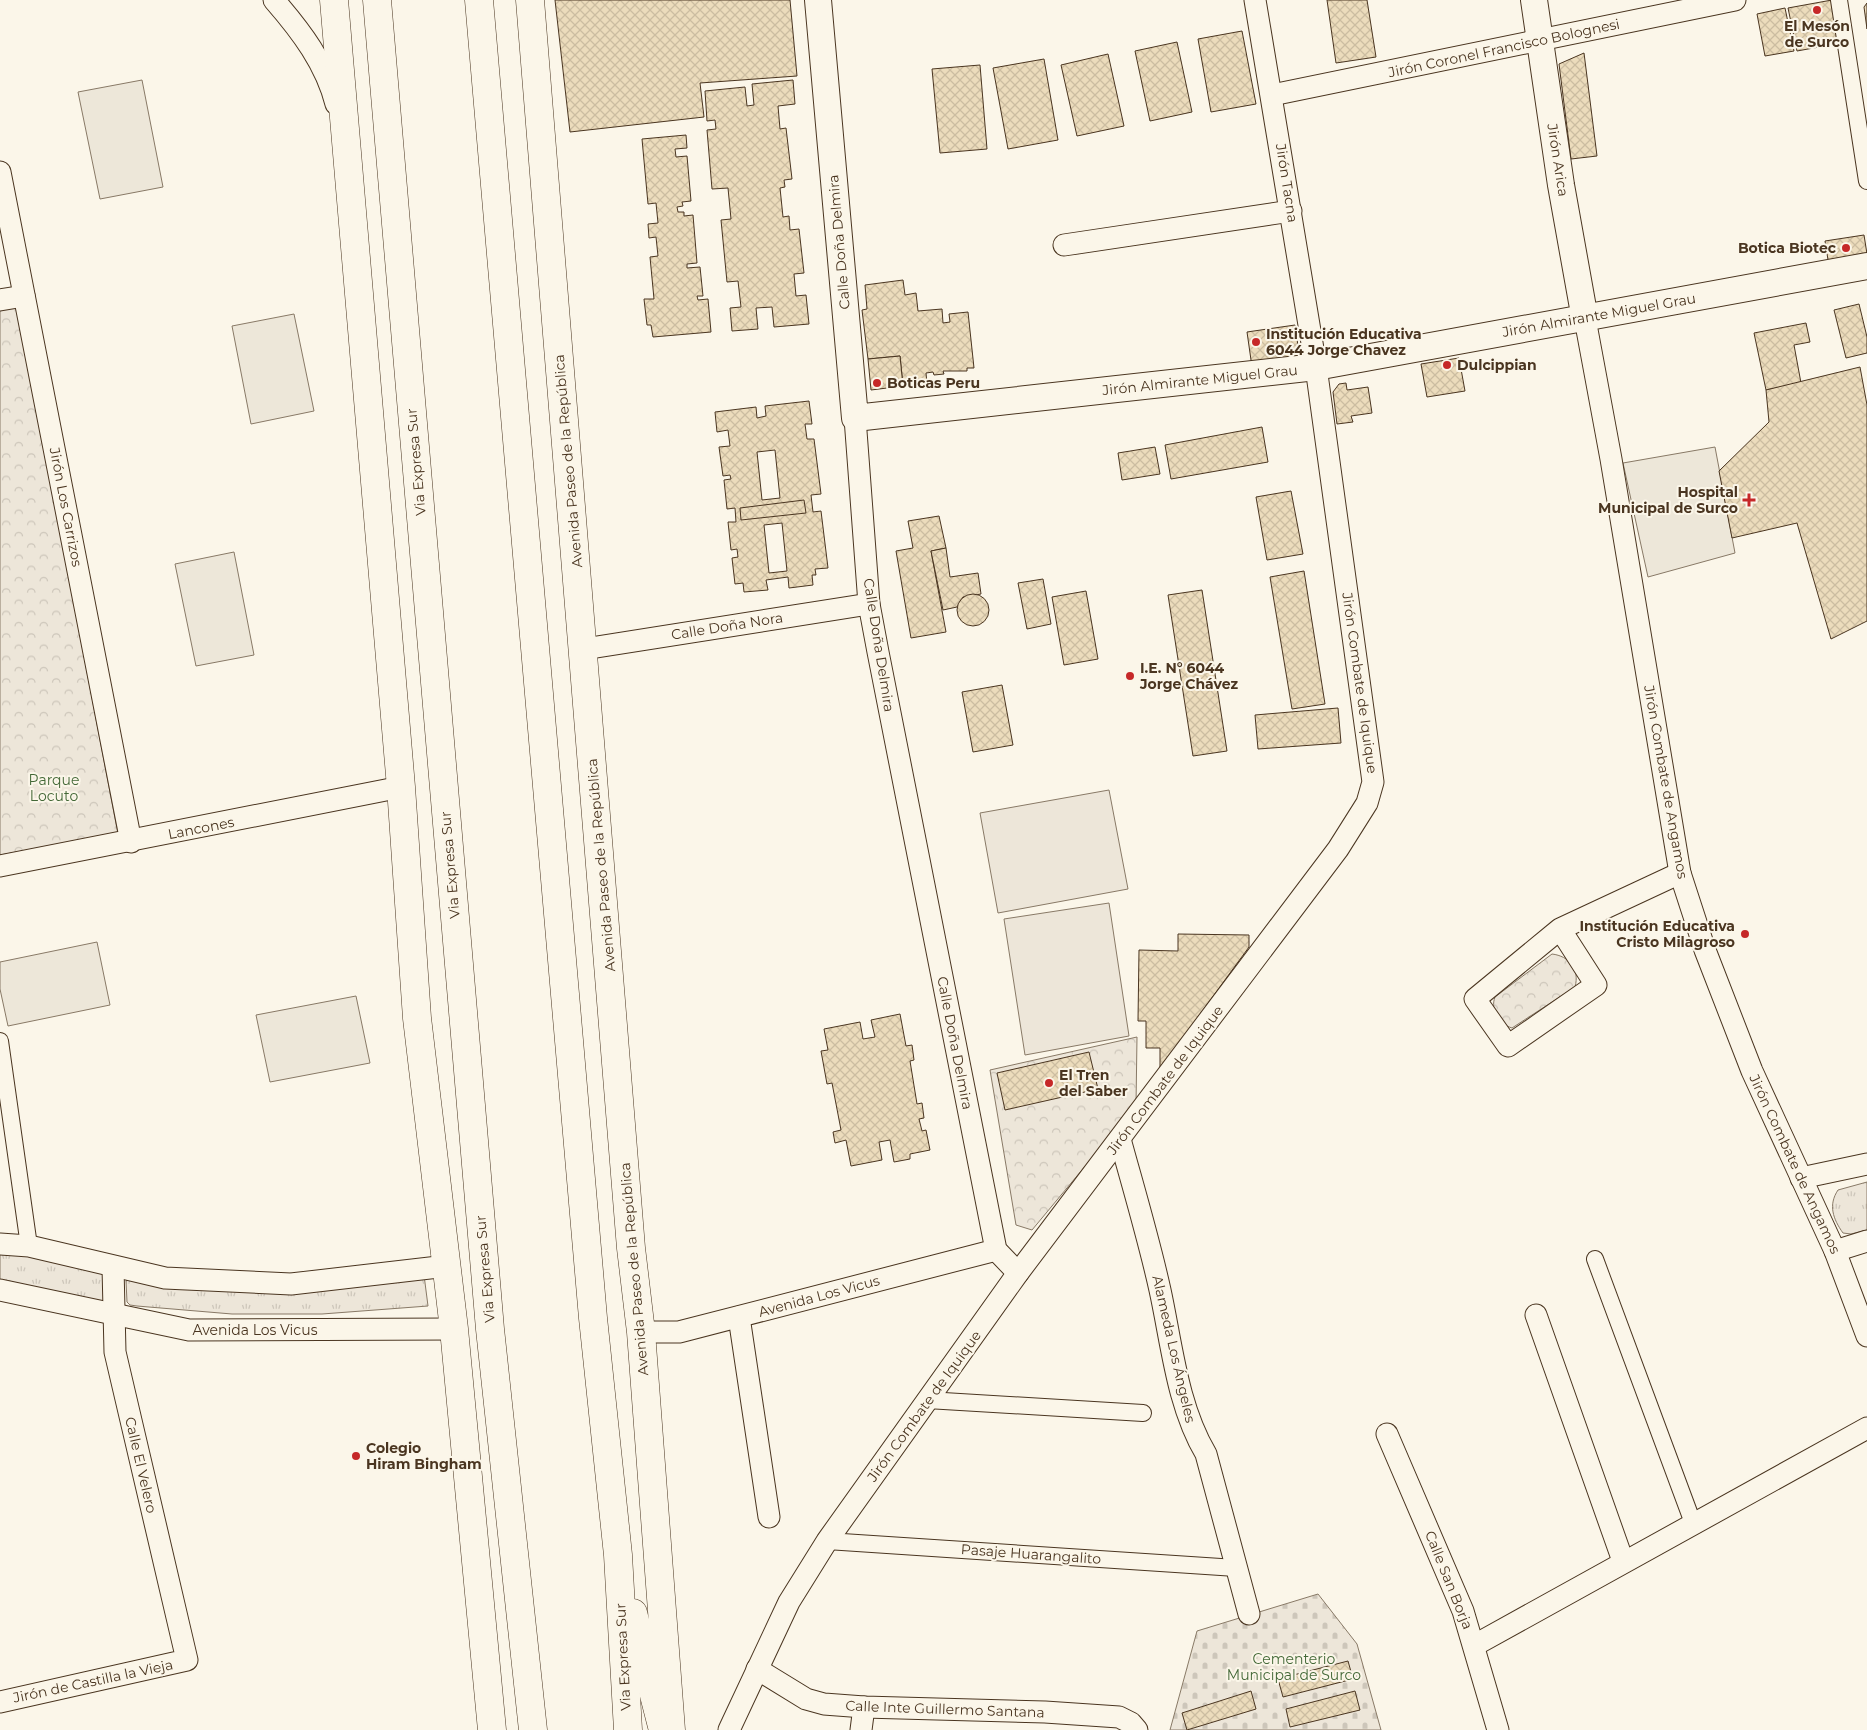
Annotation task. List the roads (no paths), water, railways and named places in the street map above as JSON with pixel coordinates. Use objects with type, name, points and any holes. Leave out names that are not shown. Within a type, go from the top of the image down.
[{"type":"main road","points":[[334,0],[350,163],[418,1018],[454,1329],[492,1730]]},
{"type":"main road","name":"Via Expresa Sur","points":[[377,0],[490,1330],[533,1730]]},
{"type":"main road","name":"Via Expresa Sur","points":[[479,0],[593,1318],[618,1555],[628,1730]]},
{"type":"main road","name":"Avenida Paseo de la República","points":[[530,0],[631,1248],[641,1332],[672,1730]]},
{"type":"main road","points":[[618,1555],[663,1730]]},
{"type":"street","points":[[274,0],[297,26],[317,58],[333,90],[350,163]]},
{"type":"street","name":"Calle Doña Delmira","points":[[818,0],[870,604],[996,1250]]},
{"type":"street","name":"Jirón Tacna","points":[[1255,0],[1316,367]]},
{"type":"street","name":"Jirón Arica","points":[[1534,0],[1561,185],[1585,319]]},
{"type":"street","name":"Jirón Coronel Francisco Bolognesi","points":[[1272,95],[1735,0]]},
{"type":"street","points":[[1839,0],[1867,181]]},
{"type":"street","name":"Jirón Los Carrizos","points":[[0,172],[131,842]]},
{"type":"street","points":[[1064,246],[1291,211]]},
{"type":"street","name":"Jirón Almirante Miguel Grau","points":[[854,418],[1316,367],[1867,266]]},
{"type":"street","points":[[0,300],[24,296]]},
{"type":"street","name":"Jirón Combate de Angamos","points":[[1585,319],[1611,459],[1680,873],[1705,950],[1752,1071],[1835,1251],[1867,1336]]},
{"type":"street","name":"Jirón Combate de Iquique","points":[[729,1730],[788,1602],[827,1541],[1018,1273],[1343,843],[1367,803],[1373,782],[1316,367]]},
{"type":"street","name":"Calle Doña Nora","points":[[584,649],[870,604]]},
{"type":"street","name":"Lancones","points":[[0,866],[131,842],[401,787]]},
{"type":"street","points":[[1560,929],[1596,985],[1508,1046],[1475,999],[1560,929],[1680,873]]},
{"type":"street","points":[[0,1041],[29,1246]]},
{"type":"street","name":"Alameda Los Ángeles","points":[[1120,1140],[1160,1288],[1185,1408],[1194,1434],[1206,1454],[1249,1614]]},
{"type":"street","points":[[1801,1178],[1867,1164]]},
{"type":"street","points":[[1835,1251],[1867,1241]]},
{"type":"street","points":[[0,1244],[29,1246],[165,1278],[291,1284],[446,1266]]},
{"type":"street","points":[[996,1250],[1018,1273]]},
{"type":"street","name":"Avenida Los Vicus","points":[[641,1332],[679,1332],[996,1250]]},
{"type":"street","points":[[1595,1258],[1694,1523]]},
{"type":"street","name":"Calle El Velero","points":[[113,1267],[114,1352],[187,1660]]},
{"type":"street","name":"Avenida Los Vicus","points":[[0,1290],[189,1330],[454,1329]]},
{"type":"street","points":[[1536,1315],[1623,1561]]},
{"type":"street","points":[[739,1318],[769,1517]]},
{"type":"street","points":[[928,1400],[1143,1413]]},
{"type":"street","points":[[1475,1645],[1623,1561],[1867,1428]]},
{"type":"street","name":"Calle San Borja","points":[[1387,1434],[1463,1611],[1475,1645],[1498,1730]]},
{"type":"street","name":"Pasaje Huarangalito","points":[[827,1541],[1236,1568]]},
{"type":"street","name":"Jirón de Castilla la Vieja","points":[[0,1702],[187,1660]]},
{"type":"street","name":"Calle Inte Guillermo Santana","points":[[757,1669],[806,1699],[824,1704],[864,1707],[1045,1712],[1118,1717],[1131,1723],[1137,1730]]},
{"type":"street","points":[[861,1730],[864,1707]]},
{"type":"place","name":"El Mesón de Surco","points":[[1817,10]]},
{"type":"place","name":"Botica Biotec","points":[[1846,248]]},
{"type":"place","name":"Institución Educativa 6044 Jorge Chavez","points":[[1256,342]]},
{"type":"place","name":"Dulcippian","points":[[1447,365]]},
{"type":"place","name":"Boticas Peru","points":[[877,383]]},
{"type":"place","name":"Hospital Municipal de Surco","points":[[1749,500]]},
{"type":"place","name":"I.E. N° 6044 Jorge Chávez","points":[[1130,676]]},
{"type":"place","name":"Institución Educativa Cristo Milagroso","points":[[1745,934]]},
{"type":"place","name":"El Tren del Saber","points":[[1049,1083]]},
{"type":"place","name":"Colegio Hiram Bingham","points":[[356,1456]]},
{"type":"park label","name":"Parque Locuto","points":[[54,788]]},
{"type":"park label","name":"Cementerio Municipal de Surco","points":[[1294,1668]]}]
